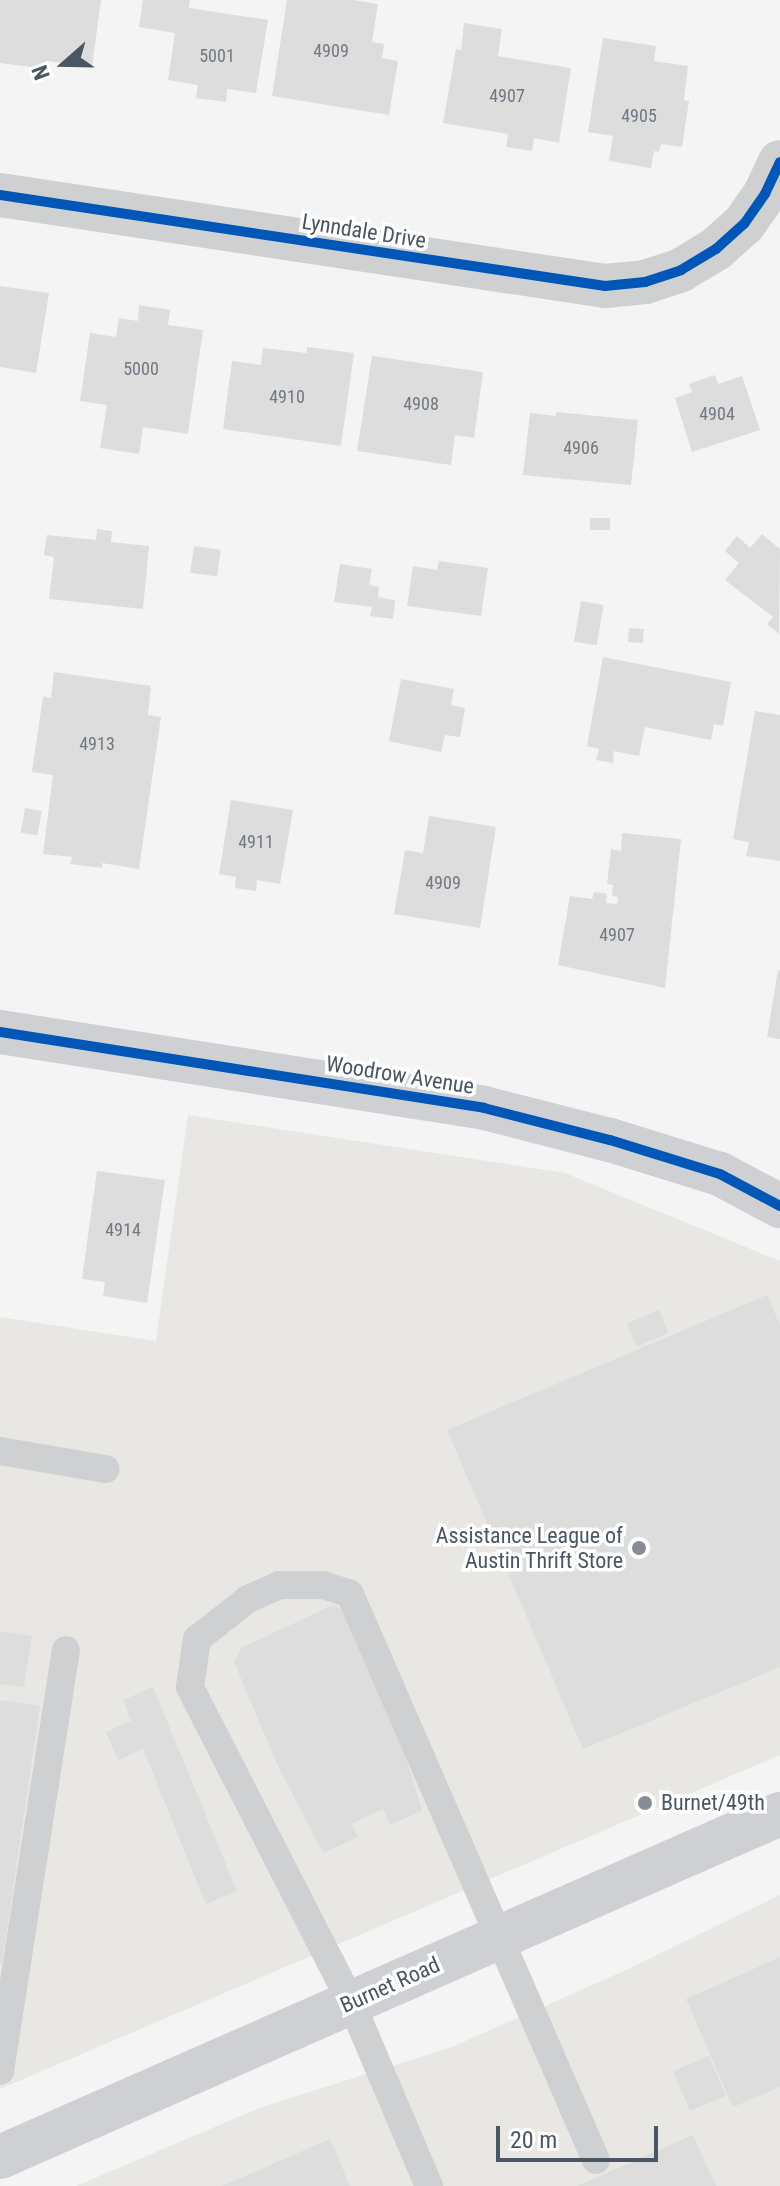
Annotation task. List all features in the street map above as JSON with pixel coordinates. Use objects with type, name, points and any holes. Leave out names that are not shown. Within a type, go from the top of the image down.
[{"type":"main road","name":"Woodrow Avenue","points":[[0,1032],[484,1108],[610,1140],[720,1174],[780,1206]]},
{"type":"main road","name":"Burnet Road","points":[[0,2157],[780,1814]]},
{"type":"street","name":"Lynndale Drive","points":[[0,195],[605,286],[645,282],[681,270],[716,249],[744,224],[765,194],[780,162]]},
{"type":"lane","points":[[0,1451],[105,1469]]},
{"type":"lane","points":[[429,2186],[351,2002],[190,1687],[197,1639],[248,1599],[279,1585],[323,1585],[350,1594],[596,2160]]},
{"type":"lane","points":[[0,2071],[66,1650]]},
{"type":"shaded area","points":[[188,1115],[565,1173],[780,1261],[780,1755],[0,2089],[0,1317],[156,1341]]},
{"type":"shaded area","points":[[780,1895],[780,2186],[76,2186],[262,2107],[452,2047],[626,1970]]},
{"type":"building","points":[[0,0],[101,0],[92,67],[48,61],[46,69],[0,63]]},
{"type":"building","points":[[143,0],[190,0],[189,8],[268,20],[256,93],[227,89],[226,102],[196,98],[198,85],[168,80],[175,33],[139,27]]},
{"type":"building","points":[[287,0],[353,0],[378,4],[372,42],[384,44],[382,58],[398,61],[389,115],[272,96]]},
{"type":"building","points":[[464,23],[502,29],[498,56],[571,68],[559,143],[534,138],[532,151],[506,147],[508,134],[443,123],[456,49],[461,50]]},
{"type":"building","points":[[603,38],[656,46],[654,61],[688,66],[684,100],[689,101],[682,147],[661,144],[659,152],[654,151],[651,168],[609,161],[613,136],[588,132]]},
{"type":"building","points":[[0,286],[49,293],[36,373],[0,367]]},
{"type":"building","points":[[139,305],[170,310],[168,325],[203,330],[188,434],[143,427],[139,454],[100,448],[107,405],[80,401],[90,333],[116,337],[119,318],[138,321]]},
{"type":"building","points":[[307,347],[354,353],[341,446],[223,429],[232,361],[261,365],[263,348],[307,353]]},
{"type":"building","points":[[372,356],[483,372],[474,438],[455,435],[451,465],[357,451]]},
{"type":"building","points":[[715,375],[718,384],[742,376],[760,430],[692,452],[675,398],[692,392],[689,384]]},
{"type":"building","points":[[556,412],[638,420],[631,485],[523,475],[530,413],[556,416]]},
{"type":"building","points":[[590,518],[610,518],[610,530],[590,530]]},
{"type":"building","points":[[97,529],[112,531],[111,542],[149,546],[143,609],[49,599],[54,557],[44,555],[47,535],[96,540]]},
{"type":"building","points":[[762,534],[780,549],[779,634],[767,624],[773,617],[725,580],[739,563],[725,551],[737,536],[750,548]]},
{"type":"building","points":[[194,546],[221,550],[217,576],[190,573]]},
{"type":"building","points":[[439,561],[488,568],[481,616],[407,606],[413,566],[437,570]]},
{"type":"building","points":[[340,564],[372,569],[369,585],[379,587],[378,597],[395,600],[393,619],[370,616],[372,607],[334,602]]},
{"type":"building","points":[[581,601],[604,605],[597,645],[574,641]]},
{"type":"building","points":[[629,628],[644,629],[643,643],[628,642]]},
{"type":"building","points":[[603,657],[731,682],[723,726],[714,724],[711,740],[645,727],[639,756],[614,751],[613,763],[596,760],[599,749],[587,746]]},
{"type":"building","points":[[54,672],[151,686],[148,715],[161,717],[139,869],[102,863],[102,868],[70,864],[72,857],[43,854],[53,775],[32,772],[43,696],[51,698]]},
{"type":"building","points":[[401,679],[454,689],[451,705],[465,708],[460,737],[445,735],[441,752],[389,741]]},
{"type":"building","points":[[755,711],[780,715],[780,861],[746,856],[749,842],[733,839]]},
{"type":"building","points":[[231,800],[293,810],[280,884],[257,880],[256,891],[235,888],[236,877],[219,874]]},
{"type":"building","points":[[25,808],[42,811],[37,836],[21,833]]},
{"type":"building","points":[[429,816],[496,827],[480,928],[394,914],[405,850],[423,853]]},
{"type":"building","points":[[622,833],[681,839],[665,988],[558,965],[570,896],[592,899],[594,892],[607,894],[606,903],[617,904],[618,897],[612,896],[613,885],[607,884],[611,849],[621,851]]},
{"type":"building","points":[[780,970],[780,1039],[767,1037]]},
{"type":"building","points":[[97,1171],[165,1180],[147,1303],[103,1296],[105,1282],[82,1279]]},
{"type":"building","name":"Assistance League of Austin Thrift Store","points":[[767,1295],[780,1325],[780,1667],[583,1749],[447,1430]]},
{"type":"building","points":[[659,1310],[669,1333],[637,1347],[627,1324]]},
{"type":"building","points":[[333,1605],[350,1613],[397,1726],[422,1811],[390,1825],[383,1809],[351,1824],[358,1837],[323,1853],[278,1766],[234,1662],[241,1648]]},
{"type":"building","points":[[0,1631],[32,1636],[24,1687],[0,1684]]},
{"type":"building","points":[[153,1687],[237,1891],[206,1904],[143,1749],[118,1760],[106,1732],[131,1721],[123,1700]]},
{"type":"building","points":[[0,1700],[40,1706],[2,1964],[0,1964]]},
{"type":"building","points":[[780,1957],[780,2087],[733,2107],[686,1999]]},
{"type":"building","points":[[709,2056],[726,2096],[690,2111],[673,2071]]},
{"type":"building","points":[[693,2135],[716,2186],[577,2186]]},
{"type":"building","points":[[330,2139],[350,2186],[222,2186],[229,2183]]},
{"type":"cycle path","points":[[0,195],[605,286],[645,282],[681,270],[716,249],[744,224],[765,194],[780,162]]},
{"type":"cycle path","points":[[0,1032],[484,1108],[610,1140],[720,1174],[780,1206]]},
{"type":"place","name":"Assistance League of Austin Thrift Store","points":[[639,1548]]},
{"type":"place","name":"Burnet/49th","points":[[645,1803]]}]
